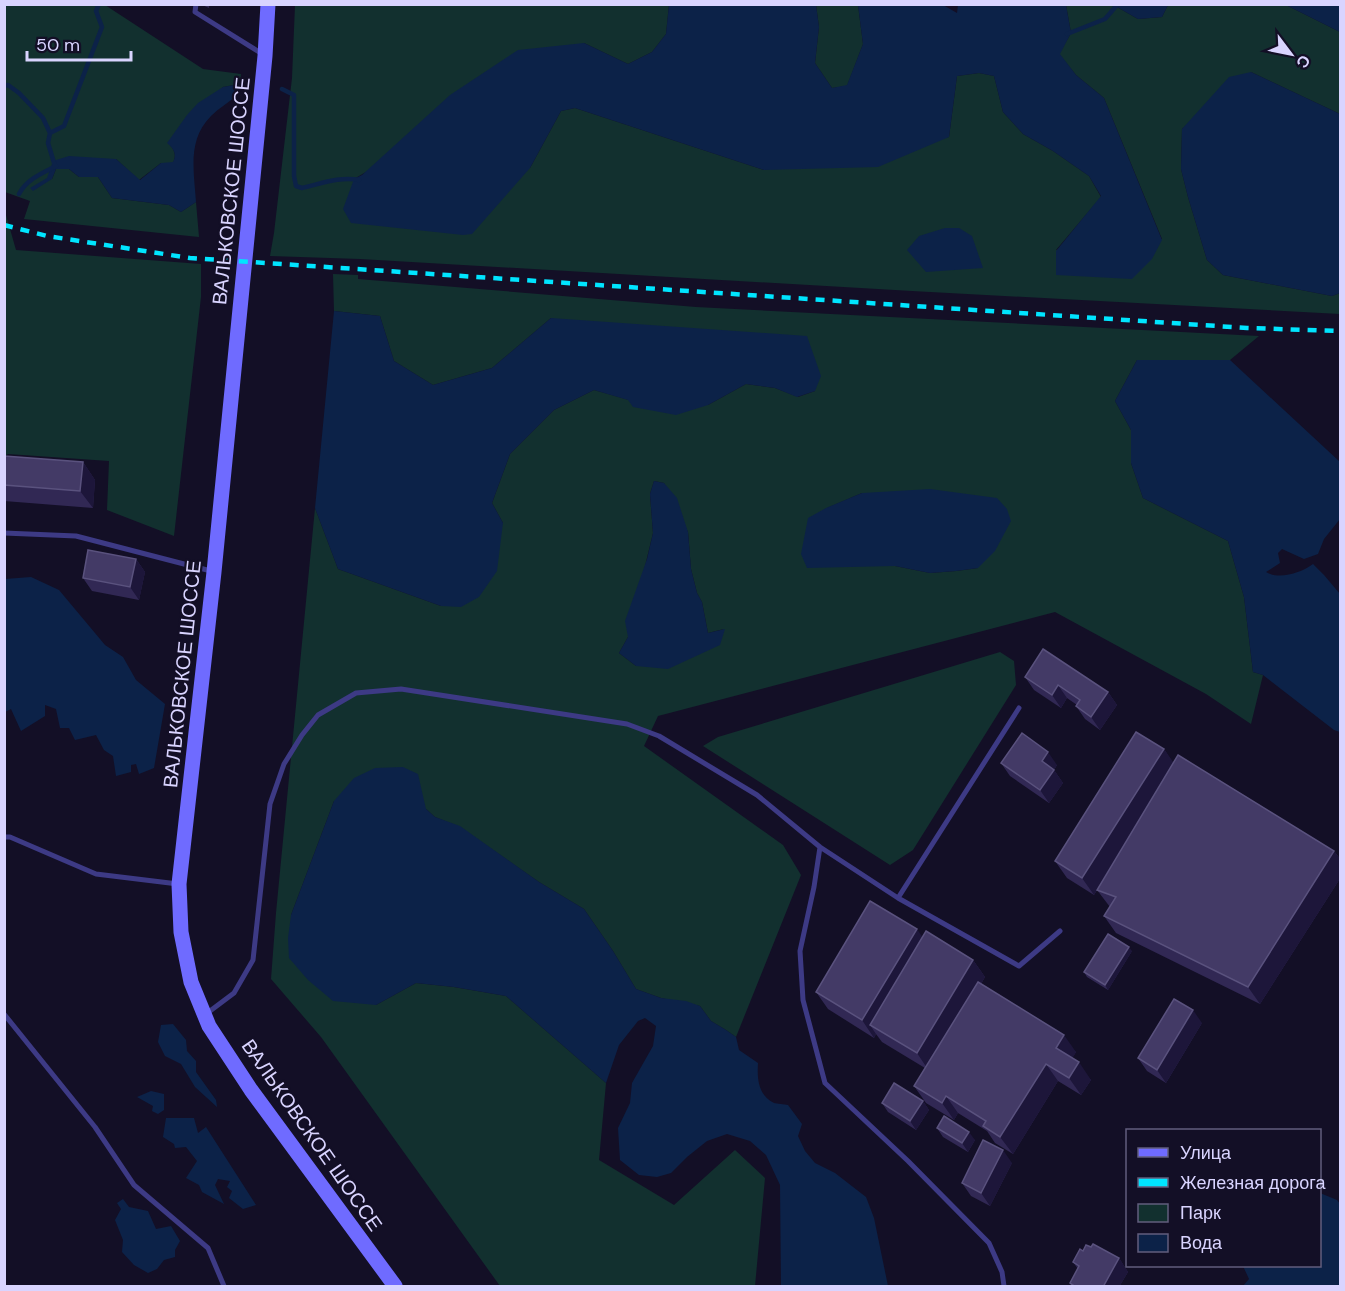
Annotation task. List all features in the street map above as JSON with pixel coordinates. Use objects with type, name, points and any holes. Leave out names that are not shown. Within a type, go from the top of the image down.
[{"type":"main road","name":"ВАЛЬКОВСКОЕ ШОССЕ","points":[[268,4],[265,56],[214,572],[179,884],[181,932],[191,982],[209,1026],[251,1090],[394,1287]]},
{"type":"lane","points":[[195,4],[195,12],[265,56]]},
{"type":"lane","points":[[4,533],[75,536],[214,572]]},
{"type":"lane","points":[[205,1015],[234,993],[253,960],[270,804],[284,764],[318,715],[356,693],[401,689],[627,724],[659,736],[757,795],[820,847],[898,898],[1018,966],[1060,931]]},
{"type":"lane","points":[[898,898],[1020,708]]},
{"type":"lane","points":[[4,837],[10,837],[96,874],[179,884]]},
{"type":"lane","points":[[820,847],[800,951],[803,1000],[825,1083],[990,1243],[1002,1272],[1004,1287]]},
{"type":"lane","points":[[4,1014],[95,1127],[134,1185],[208,1248],[224,1287]]},
{"type":"green space","points":[[5,5],[105,5],[203,69],[241,74],[240,84],[223,87],[168,143],[174,152],[173,163],[161,163],[139,180],[116,159],[54,161],[52,179],[56,169],[69,169],[79,177],[98,177],[112,198],[169,205],[181,212],[196,202],[199,237],[24,219],[30,201],[5,192]]},
{"type":"green space","points":[[295,5],[669,5],[666,34],[652,52],[628,64],[584,43],[354,179],[530,168],[561,111],[575,108],[764,170],[949,137],[957,76],[979,73],[994,76],[1003,112],[1023,134],[1089,176],[1101,197],[1056,250],[1162,239],[1104,98],[1076,75],[1059,54],[1071,33],[1066,5],[1108,5],[1117,7],[1138,19],[1162,17],[1168,5],[1286,5],[1340,32],[1340,114],[1251,72],[1182,129],[1181,169],[1207,260],[1223,275],[1332,296],[1340,293],[1340,314],[360,259],[270,256],[292,78]]},
{"type":"green space","points":[[816,5],[858,5],[863,44],[847,86],[832,88],[815,63],[819,27]]},
{"type":"green space","points":[[4,208],[16,250],[201,264],[201,297],[174,536],[107,510],[109,461],[8,454],[5,456]]},
{"type":"green space","points":[[333,274],[358,275],[358,279],[696,307],[1259,336],[1230,360],[1137,360],[1115,401],[1131,430],[1131,463],[1143,498],[1228,541],[1244,597],[1253,672],[1263,675],[1251,724],[1206,694],[1055,612],[658,716],[644,746],[783,845],[801,875],[736,1037],[711,1021],[700,1006],[661,998],[636,989],[584,909],[539,882],[460,827],[435,817],[426,809],[334,801],[291,915],[376,1005],[416,983],[506,996],[606,1083],[599,1160],[674,1205],[735,1150],[765,1178],[755,1286],[500,1286],[321,1037],[271,979],[315,508],[338,569],[441,606],[503,523],[492,503],[510,454],[554,410],[594,390],[629,400],[708,405],[746,384],[775,388],[798,397],[815,391],[551,318],[492,368],[433,385],[394,361],[380,316],[334,311]],"holes":[[[654,481],[664,483],[688,532],[691,569],[697,593],[702,602],[708,633],[724,629],[636,666],[619,653],[628,637],[653,533],[650,494]],[[862,493],[978,568],[930,573],[895,566],[840,566],[827,508]]]},
{"type":"green space","points":[[1000,652],[1014,661],[1016,685],[913,850],[890,865],[703,746],[718,737]]},
{"type":"water","points":[[1168,4],[1162,17],[1138,19],[1117,7],[1108,5]]},
{"type":"water","points":[[669,5],[816,5],[819,27],[815,63],[832,88],[847,85],[863,44],[858,5],[943,5],[957,13],[958,5],[1066,5],[1071,33],[1060,54],[1076,75],[1104,98],[1162,240],[1152,259],[1132,279],[1056,275],[1056,251],[1101,196],[1089,176],[1023,134],[1003,112],[994,76],[979,73],[957,76],[949,137],[878,167],[764,170],[575,108],[561,111],[530,168],[472,234],[463,235],[351,223],[343,209],[354,179],[362,175],[450,95],[518,50],[584,43],[628,64],[652,52],[666,34]]},
{"type":"water","points":[[1286,5],[1340,5],[1340,32]]},
{"type":"water","points":[[1251,72],[1340,114],[1340,293],[1332,296],[1223,275],[1207,260],[1181,169],[1182,129],[1229,77]]},
{"type":"water","points":[[240,84],[238,95],[211,116],[198,135],[194,156],[196,202],[181,212],[169,205],[112,198],[98,177],[79,177],[69,169],[56,169],[52,179],[33,191],[30,188],[47,178],[53,161],[69,156],[116,159],[140,180],[161,163],[173,162],[174,152],[167,143],[198,103],[223,87]]},
{"type":"water","points":[[945,228],[959,228],[972,236],[983,268],[926,272],[907,250],[919,236]]},
{"type":"water","points":[[334,311],[380,316],[394,361],[433,385],[492,368],[551,318],[807,336],[821,376],[815,391],[797,397],[775,388],[746,384],[708,405],[676,415],[633,407],[628,400],[594,390],[554,410],[510,454],[492,503],[503,523],[497,571],[479,597],[461,607],[441,606],[338,569],[315,508]]},
{"type":"water","points":[[1137,360],[1230,360],[1340,462],[1340,519],[1324,539],[1318,554],[1304,559],[1282,549],[1278,553],[1280,563],[1266,572],[1277,575],[1290,574],[1313,564],[1340,594],[1340,732],[1334,730],[1263,675],[1253,672],[1244,597],[1228,541],[1143,498],[1131,463],[1131,430],[1115,401]]},
{"type":"water","points":[[654,481],[664,483],[677,498],[688,532],[691,569],[697,593],[702,602],[708,633],[725,629],[720,645],[668,669],[636,666],[619,653],[628,637],[625,621],[647,559],[653,533],[650,494]]},
{"type":"water","points":[[930,489],[997,498],[1007,509],[1011,521],[995,551],[978,568],[930,573],[895,566],[807,568],[801,554],[808,518],[862,493]]},
{"type":"water","points":[[31,577],[59,590],[105,645],[123,657],[136,680],[165,704],[154,768],[139,774],[136,764],[131,765],[131,772],[116,776],[113,756],[104,750],[96,735],[75,740],[69,728],[60,728],[56,709],[45,705],[45,716],[21,731],[11,709],[5,712],[5,579]]},
{"type":"water","points":[[403,767],[418,774],[426,809],[435,817],[460,826],[539,882],[584,909],[636,989],[661,998],[686,1001],[700,1006],[711,1021],[736,1037],[739,1050],[758,1063],[758,1081],[765,1096],[774,1103],[788,1105],[802,1124],[798,1136],[805,1151],[815,1163],[835,1173],[866,1197],[874,1218],[888,1286],[781,1286],[780,1185],[766,1155],[750,1141],[727,1134],[707,1141],[671,1173],[657,1177],[639,1175],[620,1160],[618,1128],[630,1103],[632,1083],[653,1046],[656,1026],[645,1018],[638,1021],[619,1045],[606,1083],[506,996],[416,983],[376,1005],[333,1001],[308,980],[289,958],[288,938],[291,915],[334,801],[354,778],[375,768]]},
{"type":"water","points":[[173,1024],[186,1040],[187,1051],[196,1061],[196,1072],[216,1100],[217,1107],[195,1087],[181,1064],[165,1056],[158,1042],[161,1025]]},
{"type":"water","points":[[151,1091],[164,1094],[164,1110],[158,1114],[152,1111],[153,1106],[137,1097]]},
{"type":"water","points":[[166,1118],[194,1118],[198,1133],[206,1127],[256,1205],[243,1209],[229,1198],[232,1191],[227,1187],[230,1181],[218,1179],[215,1185],[224,1204],[202,1192],[199,1185],[186,1178],[197,1161],[186,1147],[175,1148],[174,1144],[163,1137]]},
{"type":"water","points":[[1321,1193],[1337,1200],[1340,1204],[1340,1286],[1243,1286],[1249,1279],[1243,1267],[1321,1267]]},
{"type":"water","points":[[123,1199],[129,1207],[148,1211],[156,1229],[171,1226],[180,1241],[175,1250],[175,1257],[164,1260],[157,1269],[148,1273],[134,1265],[122,1252],[123,1240],[115,1220],[121,1209],[117,1203]]},
{"type":"building","points":[[4,456],[83,462],[80,491],[4,485]]},
{"type":"building","points":[[88,550],[136,559],[130,587],[83,578]]},
{"type":"building","points":[[1043,649],[1108,692],[1091,717],[1076,706],[1080,700],[1058,685],[1052,695],[1025,677]]},
{"type":"building","points":[[1136,732],[1164,749],[1082,878],[1055,861]]},
{"type":"building","points":[[1022,733],[1048,752],[1042,761],[1054,770],[1040,790],[1001,763]]},
{"type":"building","points":[[1178,755],[1334,851],[1248,987],[1104,916],[1116,897],[1097,890]]},
{"type":"building","points":[[870,901],[917,929],[862,1020],[816,992]]},
{"type":"building","points":[[926,931],[973,960],[917,1053],[870,1025]]},
{"type":"building","points":[[1108,934],[1129,947],[1105,985],[1084,972]]},
{"type":"building","points":[[978,982],[1064,1035],[1056,1048],[1079,1062],[1069,1078],[1046,1064],[1000,1137],[983,1126],[986,1121],[946,1096],[942,1103],[914,1086]]},
{"type":"building","points":[[1174,999],[1193,1010],[1157,1070],[1138,1058]]},
{"type":"building","points":[[894,1083],[923,1101],[910,1121],[882,1103]]},
{"type":"building","points":[[944,1116],[969,1132],[962,1143],[937,1128]]},
{"type":"building","points":[[983,1140],[1003,1150],[981,1193],[962,1183]]},
{"type":"building","points":[[1093,1244],[1119,1258],[1103,1287],[1076,1287],[1070,1283],[1079,1266],[1073,1262],[1080,1249],[1083,1251],[1086,1245],[1091,1247]]},
{"type":"waterway","points":[[50,133],[64,126],[102,27],[96,11],[99,4]]},
{"type":"waterway","points":[[1067,34],[1105,19],[1118,4]]},
{"type":"waterway","points":[[4,86],[8,85],[19,93],[43,118],[50,133],[48,143],[55,166]]},
{"type":"waterway","points":[[282,89],[294,95],[296,186],[302,188],[338,180],[359,180]]},
{"type":"waterway","points":[[19,194],[30,181],[56,166]]},
{"type":"railway","points":[[4,225],[47,236],[190,258],[1247,328],[1340,331]]}]
